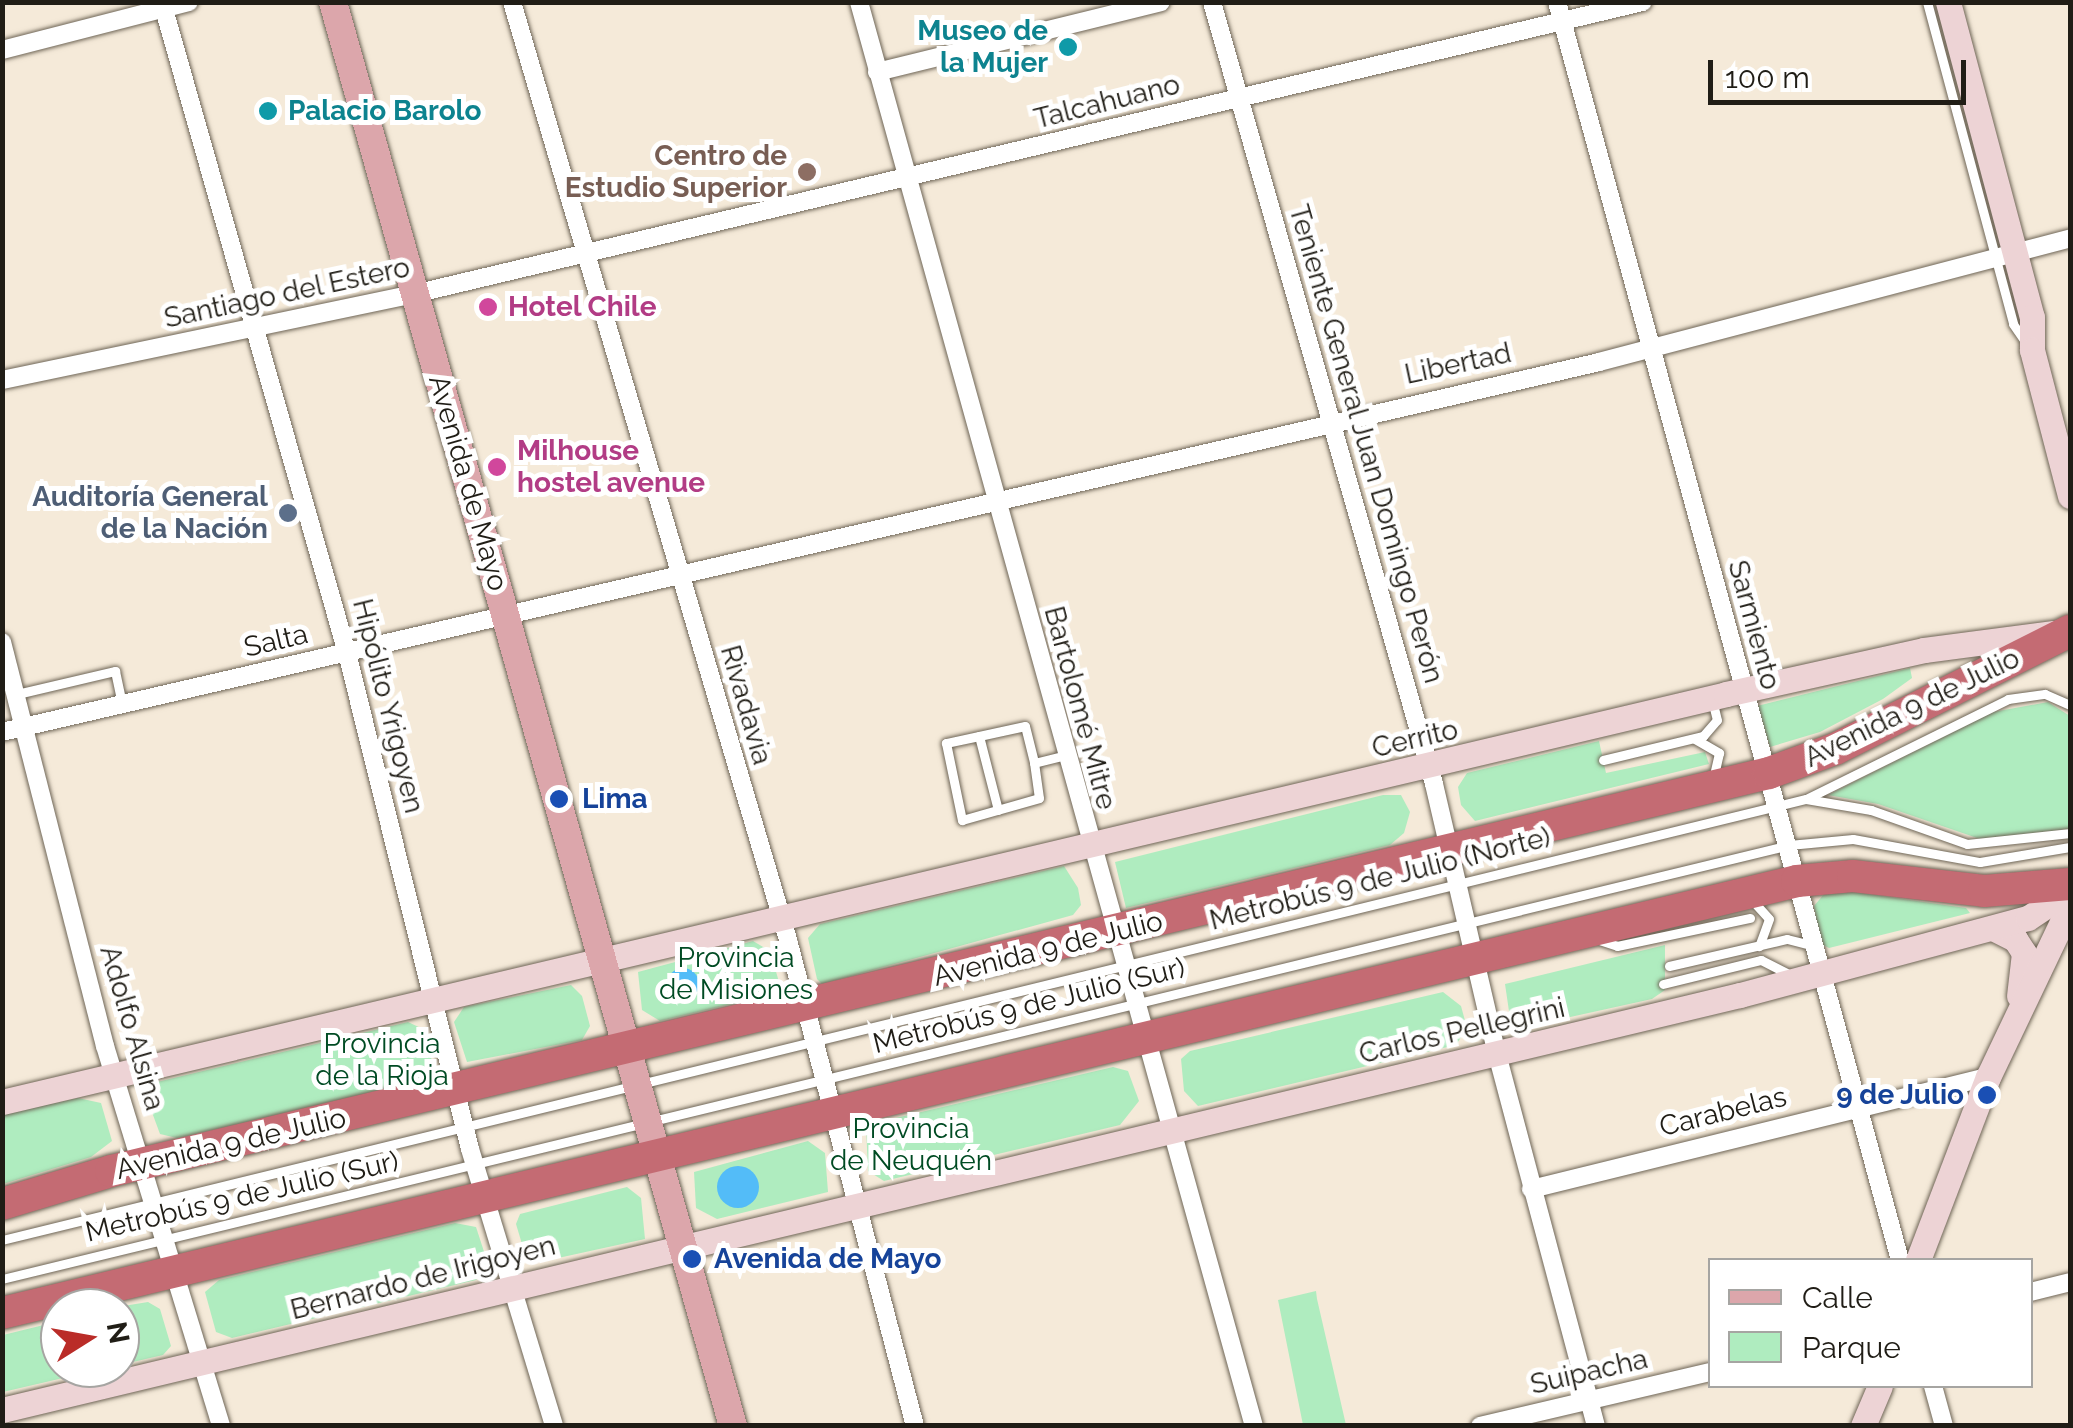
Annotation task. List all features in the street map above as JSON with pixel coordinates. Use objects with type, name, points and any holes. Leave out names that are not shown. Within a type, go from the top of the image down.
[{"type":"highway","name":"Avenida 9 de Julio","points":[[2,1204],[144,1164],[1114,934],[1769,773],[1835,750],[2068,632]]},
{"type":"highway","points":[[2,1313],[174,1272],[480,1182],[654,1156],[1584,934],[1746,906],[1796,882],[1853,876],[1984,891],[2070,887]]},
{"type":"main road","name":"Avenida de Mayo","points":[[333,2],[624,1050],[733,1426]]},
{"type":"street","points":[[2,50],[189,2]]},
{"type":"street","name":"Rivadavia","points":[[512,2],[582,254],[782,920],[915,1426]]},
{"type":"street","name":"Bartolomé Mitre","points":[[859,2],[1064,756],[1254,1426]]},
{"type":"street","points":[[877,72],[1160,2]]},
{"type":"street","name":"Teniente General Juan Domingo Perón","points":[[1212,2],[1428,766],[1496,1054],[1596,1426]]},
{"type":"street","name":"Sarmiento","points":[[1556,2],[1651,348],[1710,545],[1743,690],[1780,805],[1811,945],[1808,976],[1857,1107],[1899,1258]]},
{"type":"street","name":"Talcahuano","points":[[582,254],[1643,2]]},
{"type":"street","points":[[1948,2],[2006,255],[2032,317],[2032,350],[2070,496]]},
{"type":"street","name":"Hipólito Yrigoyen","points":[[163,6],[347,653],[464,1127],[554,1426]]},
{"type":"street","name":"Libertad","points":[[679,577],[1331,419],[1651,348],[2070,238]]},
{"type":"street","name":"Santiago del Estero","points":[[2,380],[256,330],[582,254]]},
{"type":"street","name":"Salta","points":[[2,732],[679,577]]},
{"type":"street","name":"Cerrito","points":[[782,920],[1743,690],[1924,650],[2068,632]]},
{"type":"street","name":"Adolfo Alsina","points":[[2,642],[116,1077],[221,1426]]},
{"type":"street","name":"Carlos Pellegrini","points":[[856,1204],[1496,1054],[1993,928],[2040,912],[2070,887]]},
{"type":"street","points":[[1919,1258],[1988,1078],[2070,905]]},
{"type":"street","points":[[2,1102],[782,920]]},
{"type":"street","points":[[1993,928],[2015,939],[2024,954],[2013,1022]]},
{"type":"street","name":"Carabelas","points":[[1531,1189],[1988,1078]]},
{"type":"street","name":"Bernardo de Irigoyen","points":[[2,1410],[856,1204]]},
{"type":"street","points":[[2033,1291],[2070,1282]]},
{"type":"street","name":"Suipacha","points":[[1480,1426],[1708,1372]]},
{"type":"street","points":[[1864,1426],[1879,1388]]},
{"type":"street","points":[[1934,1388],[1944,1426]]},
{"type":"lane","points":[[1928,2],[2006,255]]},
{"type":"lane","points":[[17,694],[115,671],[122,704]]},
{"type":"lane","points":[[1806,800],[2008,699],[2045,694],[2070,705]]},
{"type":"lane","points":[[1602,760],[1695,740],[1716,726],[1710,698]]},
{"type":"lane","points":[[1024,726],[1040,797],[959,818],[943,750],[980,736],[1024,726]]},
{"type":"lane","points":[[980,736],[998,810]]},
{"type":"lane","points":[[1695,740],[1715,747],[1720,760],[1698,790]]},
{"type":"lane","points":[[1034,763],[1064,756]]},
{"type":"lane","name":"Metrobús 9 de Julio (Norte)","points":[[2,1240],[154,1199],[815,1042],[1780,805],[1806,800],[1871,810],[1967,844],[2070,833]]},
{"type":"lane","name":"Metrobús 9 de Julio (Sur)","points":[[2,1279],[164,1238],[480,1182],[645,1123],[1789,844],[1853,840],[1980,862],[2070,847]]},
{"type":"lane","points":[[1746,906],[1767,912],[1769,924],[1758,946]]},
{"type":"lane","points":[[1669,966],[1787,940],[1811,945]]},
{"type":"lane","points":[[1663,984],[1760,960],[1808,976]]},
{"type":"green space","points":[[1910,668],[1912,678],[1883,699],[1820,732],[1770,747],[1757,706]]},
{"type":"green space","points":[[2048,702],[2070,716],[2070,829],[1980,839],[1878,804],[1828,795],[1993,712]]},
{"type":"green space","points":[[1599,741],[1606,773],[1705,752],[1709,764],[1475,821],[1461,805],[1458,787],[1467,773]]},
{"type":"green space","points":[[1383,795],[1401,795],[1410,812],[1404,833],[1390,845],[1126,908],[1115,862]]},
{"type":"green space","points":[[1064,866],[1078,888],[1081,905],[1073,915],[822,984],[817,979],[808,938],[820,924]]},
{"type":"green space","points":[[1847,891],[1966,908],[1970,913],[1829,948],[1821,944],[1814,906],[1824,894]]},
{"type":"green space","name":"Provincia de Misiones","points":[[753,941],[770,951],[779,982],[773,994],[660,1021],[642,1010],[638,972]]},
{"type":"green space","points":[[1665,945],[1665,990],[1652,999],[1525,1027],[1510,1018],[1505,984]]},
{"type":"green space","points":[[571,985],[582,996],[590,1026],[582,1040],[467,1062],[454,1022],[464,1007]]},
{"type":"green space","points":[[1443,992],[1461,1006],[1467,1028],[1456,1045],[1198,1106],[1184,1091],[1181,1059],[1190,1051]]},
{"type":"green space","name":"Provincia de la Rioja","points":[[408,1022],[425,1030],[433,1066],[420,1083],[177,1138],[160,1134],[146,1096],[157,1082]]},
{"type":"green space","name":"Provincia de Neuquén","points":[[1113,1067],[1128,1071],[1139,1101],[1120,1125],[884,1181],[868,1171],[866,1125]]},
{"type":"green space","points":[[78,1098],[101,1103],[112,1141],[91,1157],[3,1184],[3,1114]]},
{"type":"green space","points":[[808,1141],[825,1153],[828,1192],[717,1219],[696,1208],[694,1172]]},
{"type":"green space","points":[[627,1187],[641,1198],[645,1239],[549,1260],[532,1262],[525,1254],[516,1224],[520,1214]]},
{"type":"green space","points":[[455,1223],[476,1227],[488,1264],[476,1280],[232,1338],[216,1332],[205,1292],[219,1280]]},
{"type":"green space","points":[[1316,1291],[1346,1425],[1303,1425],[1278,1300]]},
{"type":"green space","points":[[148,1302],[160,1309],[171,1346],[163,1355],[140,1360],[140,1303]]},
{"type":"green space","points":[[40,1326],[40,1383],[3,1392],[3,1335]]},
{"type":"water","points":[[683,968],[695,972],[699,984],[695,996],[683,1000],[671,996],[667,984],[671,972]]},
{"type":"water","points":[[738,1166],[753,1172],[759,1187],[753,1202],[738,1208],[723,1202],[717,1187],[723,1172]]},
{"type":"place","name":"Museo de la Mujer","points":[[1068,47]]},
{"type":"place","name":"Palacio Barolo","points":[[268,111]]},
{"type":"place","name":"Centro de Estudio Superior","points":[[807,172]]},
{"type":"place","name":"Hotel Chile","points":[[488,307]]},
{"type":"place","name":"Milhouse hostel avenue","points":[[497,467]]},
{"type":"place","name":"Auditoría General de la Nación","points":[[288,513]]},
{"type":"place","name":"Lima","points":[[559,799]]},
{"type":"place","name":"9 de Julio","points":[[1987,1095]]},
{"type":"place","name":"Avenida de Mayo","points":[[692,1259]]}]
